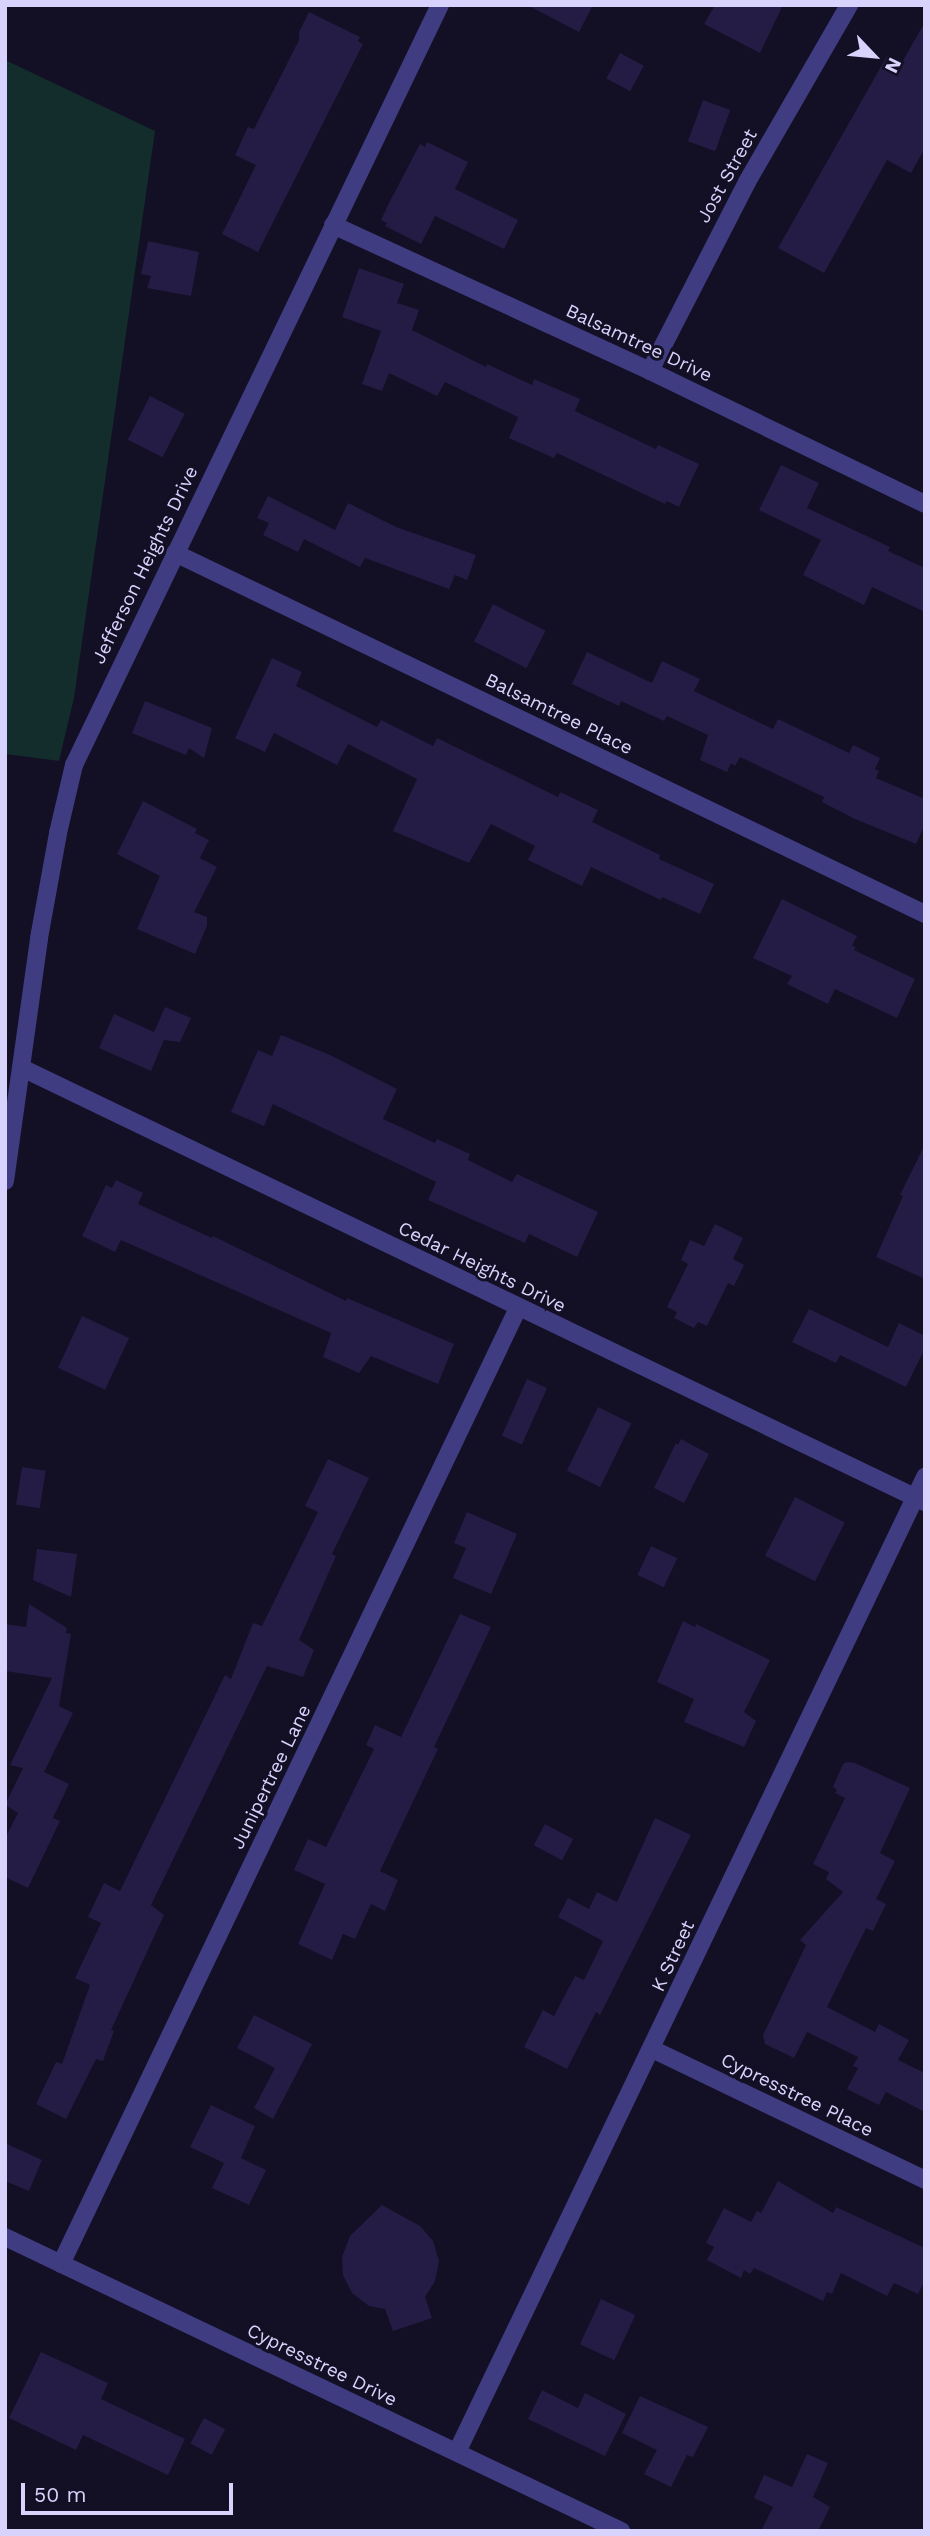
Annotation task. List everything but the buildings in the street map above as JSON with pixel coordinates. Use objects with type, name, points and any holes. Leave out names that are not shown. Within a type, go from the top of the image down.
[{"type":"street","name":"Jefferson Heights Drive","points":[[5,1181],[39,938],[58,833],[74,765],[440,5]]},
{"type":"street","name":"Jost Street","points":[[650,370],[747,182],[849,5]]},
{"type":"street","name":"Balsamtree Drive","points":[[333,225],[650,370],[925,504]]},
{"type":"street","name":"Balsamtree Place","points":[[174,553],[925,914]]},
{"type":"street","name":"Cedar Heights Drive","points":[[22,1068],[920,1499]]},
{"type":"street","name":"Junipertree Lane","points":[[61,2264],[518,1308]]},
{"type":"street","name":"K Street","points":[[457,2452],[920,1499],[925,1477]]},
{"type":"street","name":"Cypresstree Place","points":[[652,2049],[925,2180]]},
{"type":"street","name":"Cypresstree Drive","points":[[5,2237],[621,2531]]},
{"type":"green space","points":[[5,60],[155,131],[74,698],[59,761],[5,754]]}]
